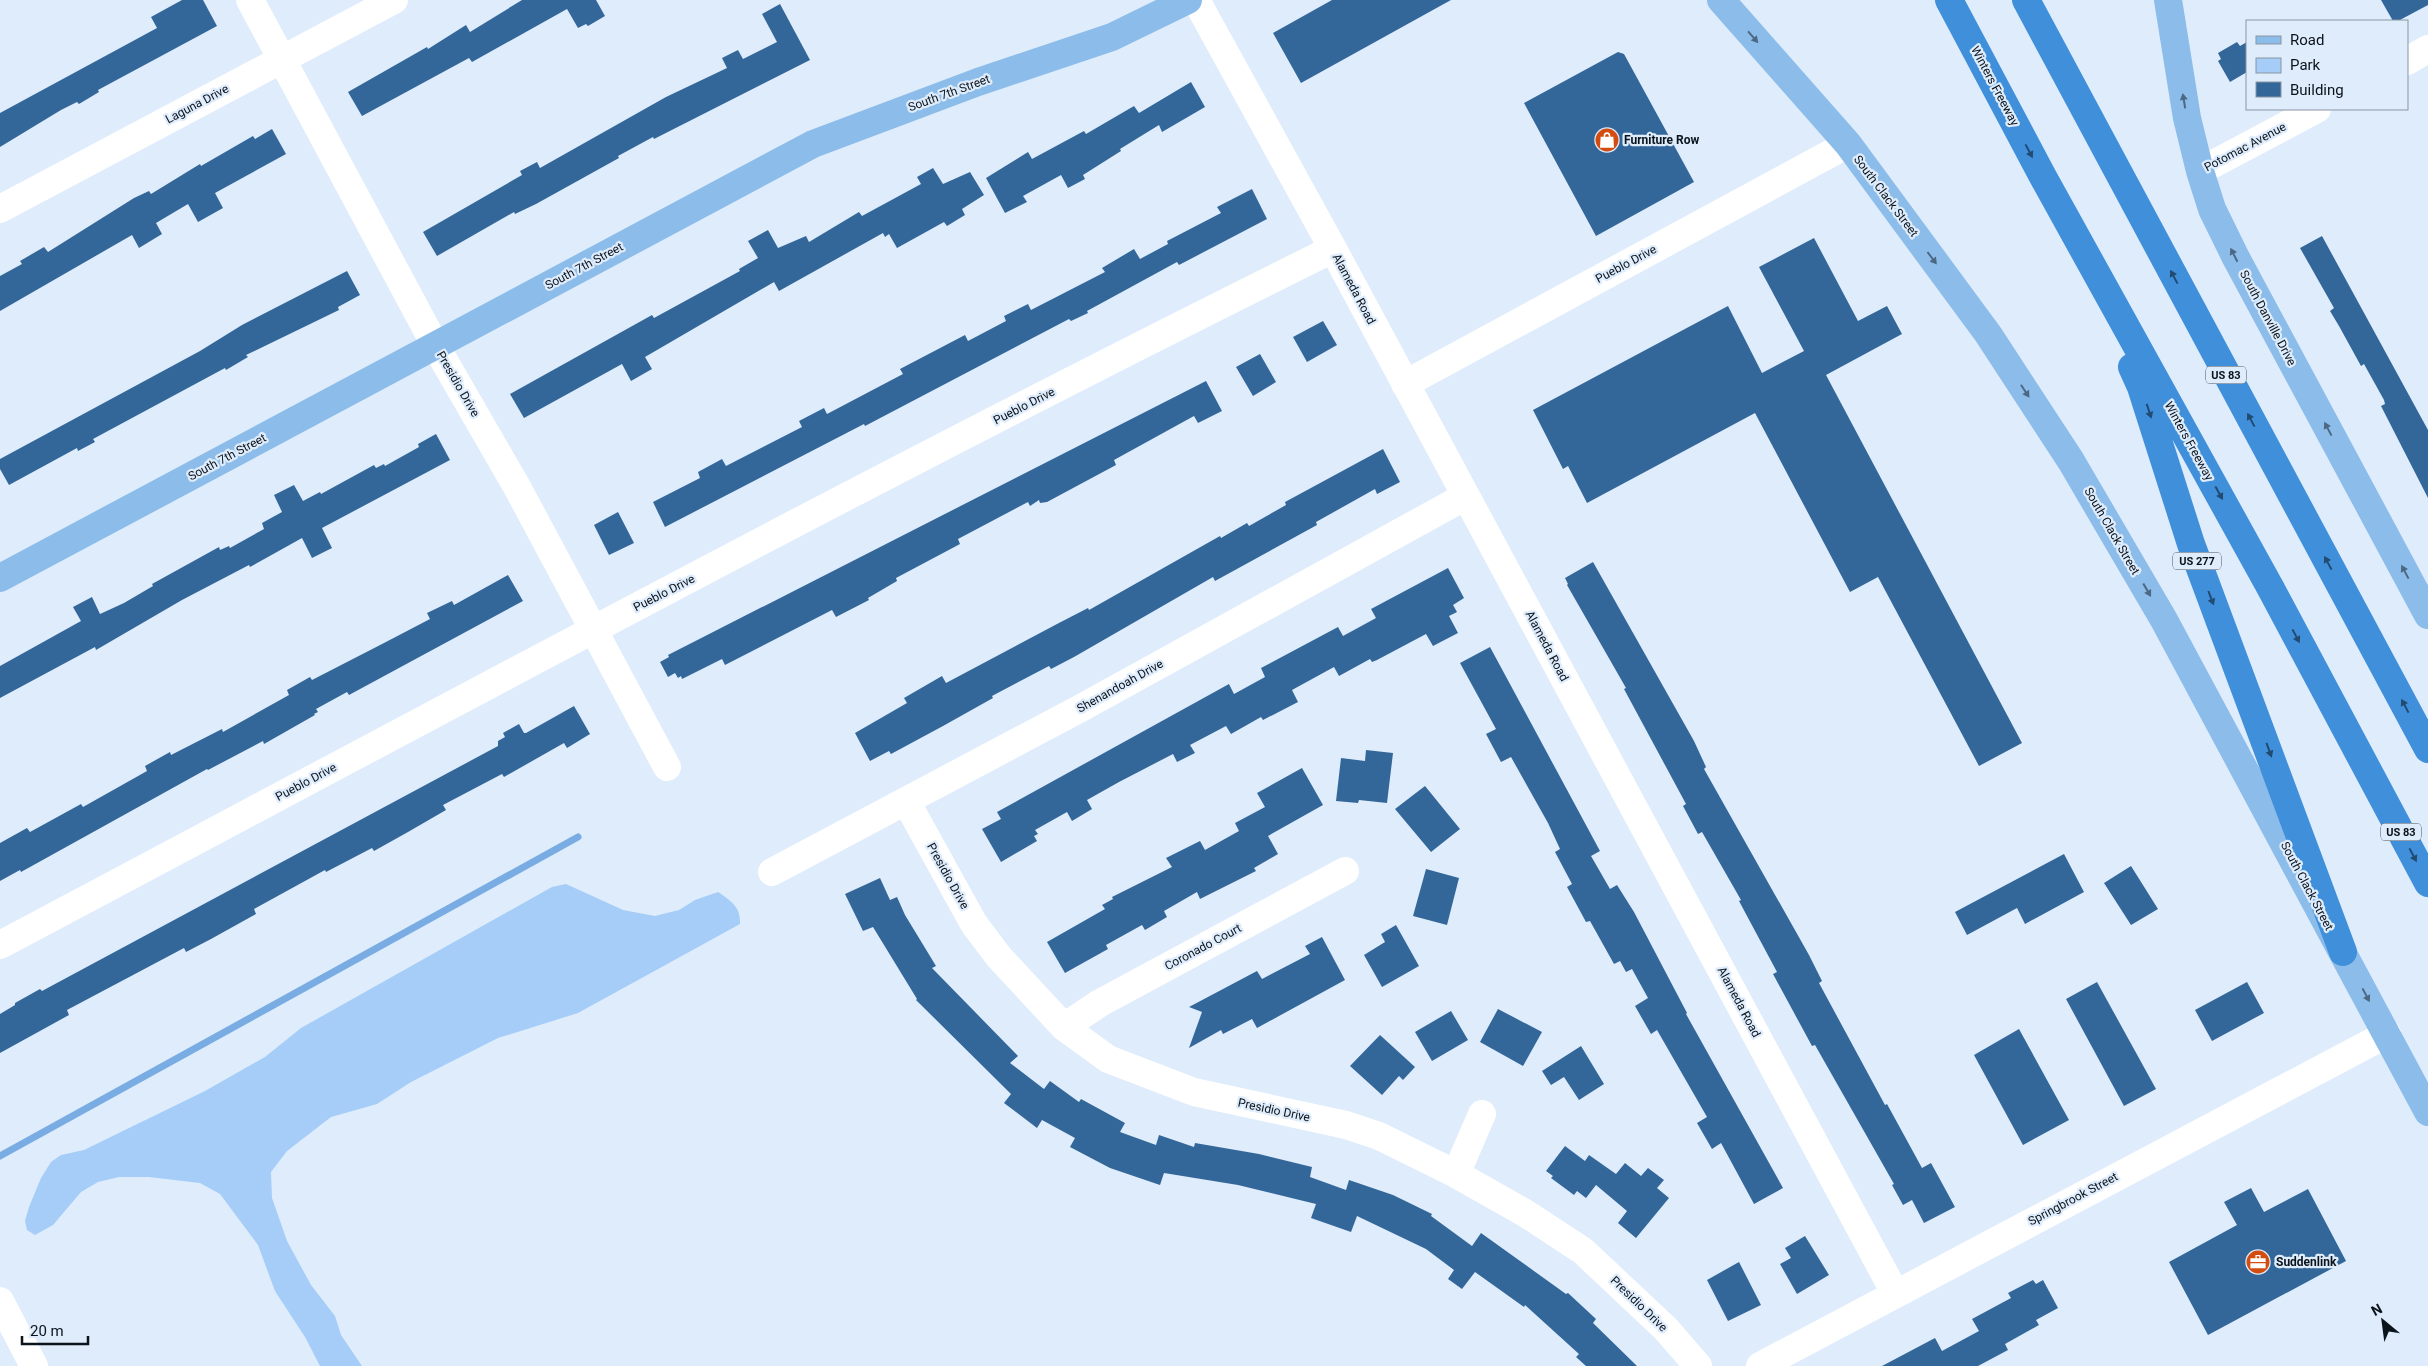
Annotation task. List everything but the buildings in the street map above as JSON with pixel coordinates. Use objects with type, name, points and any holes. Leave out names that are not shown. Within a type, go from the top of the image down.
[{"type":"highway","name":"Winters Freeway","points":[[1949,0],[2042,175],[2270,587],[2428,883]]},
{"type":"highway","name":"US 83","points":[[2026,0],[2428,749]]},
{"type":"highway","name":"US 277","points":[[2042,175],[2141,388],[2191,544],[2343,952]]},
{"type":"main road","name":"South 7th Street","points":[[0,578],[813,144],[978,82],[1112,36],[1188,0]]},
{"type":"main road","name":"South Clack Street","points":[[1721,0],[1848,144],[1988,334],[2071,461],[2164,620],[2428,1112]]},
{"type":"main road","name":"South Danville Drive","points":[[2168,0],[2187,118],[2200,171],[2212,209],[2234,256],[2428,615]]},
{"type":"street","name":"Presidio Drive","points":[[250,0],[435,345],[517,487],[667,767]]},
{"type":"street","name":"Laguna Drive","points":[[0,209],[394,0]]},
{"type":"street","name":"Alameda Road","points":[[1196,0],[1333,249],[1895,1293]]},
{"type":"street","points":[[2408,60],[2428,49]]},
{"type":"street","name":"Potomac Avenue","points":[[2200,171],[2315,110]]},
{"type":"street","name":"Pueblo Drive","points":[[1405,384],[1848,144]]},
{"type":"street","name":"Pueblo Drive","points":[[0,944],[594,630],[1188,321],[1333,249]]},
{"type":"street","name":"Shenandoah Drive","points":[[772,872],[1466,496]]},
{"type":"street","name":"Presidio Drive","points":[[906,801],[974,924],[999,957],[1064,1028],[1108,1059],[1143,1074],[1194,1092],[1346,1125],[1379,1136],[1456,1174],[1525,1213],[1584,1252],[1666,1329],[1698,1366]]},
{"type":"street","name":"Coronado Court","points":[[1064,1028],[1100,1003],[1345,871]]},
{"type":"street","name":"Springbrook Street","points":[[1760,1366],[2387,1034]]},
{"type":"street","points":[[1456,1174],[1482,1114]]},
{"type":"street","points":[[0,1301],[34,1366]]},
{"type":"green space","points":[[566,884],[623,910],[655,916],[679,910],[695,900],[718,892],[737,909],[740,924],[578,1013],[498,1038],[411,1082],[377,1104],[331,1117],[287,1151],[271,1172],[272,1198],[287,1241],[311,1285],[335,1316],[341,1335],[362,1366],[320,1366],[305,1337],[275,1291],[258,1245],[220,1194],[200,1183],[149,1177],[119,1177],[98,1182],[81,1192],[53,1225],[35,1235],[27,1230],[25,1221],[41,1178],[51,1162],[61,1155],[84,1150],[205,1091],[265,1057],[301,1028],[552,887]]},
{"type":"waterway","points":[[0,1156],[578,837]]},
{"type":"place","name":"Furniture Row","points":[[1607,140]]},
{"type":"place","name":"Suddenlink","points":[[2258,1262]]}]
